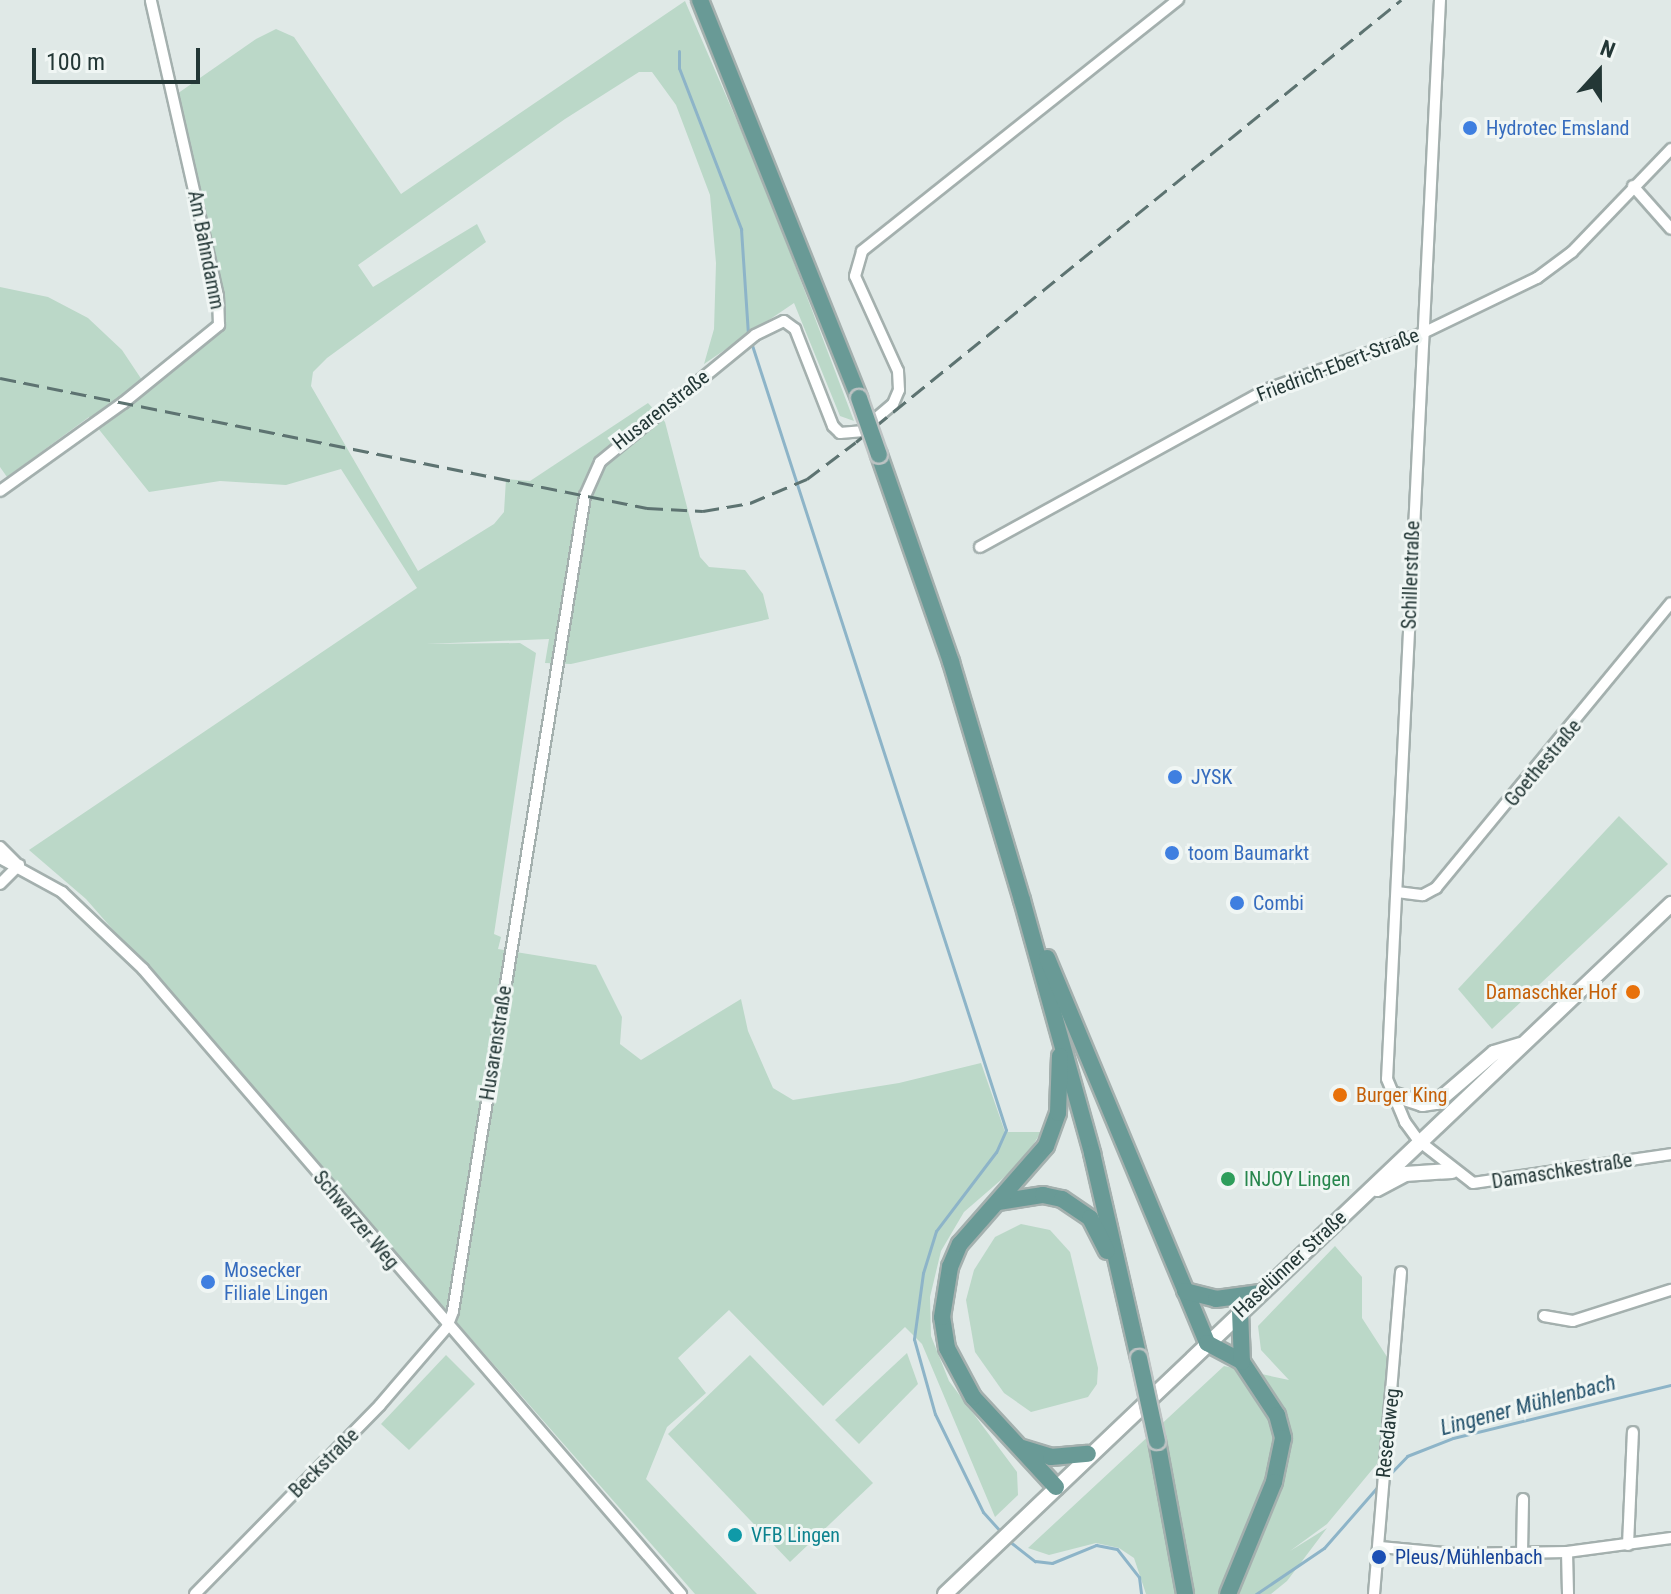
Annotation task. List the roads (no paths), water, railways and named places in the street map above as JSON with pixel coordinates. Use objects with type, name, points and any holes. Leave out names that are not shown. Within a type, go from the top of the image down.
[{"type":"main road","points":[[700,0],[859,398],[934,611],[1022,900],[1060,1031],[1127,1305],[1157,1441],[1185,1594]]},
{"type":"main road","points":[[1022,900],[1207,1343],[1242,1362],[1277,1415],[1283,1438],[1274,1482],[1228,1594]]},
{"type":"main road","points":[[1056,1487],[959,1375],[942,1317],[944,1291],[960,1244],[1032,1166],[1054,1126],[1062,1088],[1060,1031]]},
{"type":"main road","points":[[998,1202],[1043,1195],[1076,1207],[1100,1232],[1127,1305]]},
{"type":"main road","points":[[1185,1291],[1216,1299],[1259,1293]]},
{"type":"main road","points":[[1240,1311],[1242,1362]]},
{"type":"main road","points":[[1017,1445],[1051,1457],[1088,1454]]},
{"type":"street","name":"Am Bahndamm","points":[[0,491],[123,403],[219,325],[218,296],[151,0]]},
{"type":"street","name":"Husarenstraße","points":[[447,1327],[588,486],[608,451],[755,335],[784,321],[795,329],[833,426],[840,433],[861,431],[893,404],[899,390],[898,371],[855,276],[862,251],[1178,0]]},
{"type":"street","name":"Schillerstraße","points":[[1419,1141],[1392,1094],[1385,1034],[1397,892],[1440,0]]},
{"type":"street","name":"Friedrich-Ebert-Straße","points":[[980,547],[1265,390],[1423,333],[1537,278],[1572,252],[1671,149]]},
{"type":"street","points":[[1633,186],[1671,229]]},
{"type":"street","name":"Goethestraße","points":[[1397,892],[1423,895],[1436,888],[1671,603]]},
{"type":"street","name":"Schwarzer Weg","points":[[0,847],[18,864],[62,892],[143,969],[447,1327],[681,1594]]},
{"type":"street","name":"Schwarzer Weg","points":[[0,858],[18,864]]},
{"type":"street","points":[[0,884],[18,864]]},
{"type":"street","name":"Haselünner Straße","points":[[945,1594],[1088,1454],[1671,904]]},
{"type":"street","points":[[1392,1094],[1422,1104],[1437,1102],[1494,1053],[1524,1044]]},
{"type":"street","name":"Damaschkestraße","points":[[1419,1141],[1452,1171],[1488,1184],[1671,1154]]},
{"type":"street","points":[[1362,1196],[1405,1174],[1452,1171]]},
{"type":"street","name":"Resedaweg","points":[[1374,1594],[1401,1272]]},
{"type":"street","points":[[1544,1316],[1573,1321],[1671,1290]]},
{"type":"street","name":"Beckstraße","points":[[195,1594],[380,1405],[447,1327]]},
{"type":"street","points":[[1628,1545],[1633,1432]]},
{"type":"street","points":[[1522,1553],[1523,1499]]},
{"type":"street","points":[[1380,1547],[1567,1552],[1671,1538]]},
{"type":"street","points":[[1567,1552],[1568,1594]]},
{"type":"waterway","points":[[679,51],[679,68],[741,229],[748,335]]},
{"type":"waterway","points":[[751,342],[1006,1130],[996,1152],[936,1231],[923,1273],[914,1339],[935,1414],[983,1512],[1001,1532]]},
{"type":"waterway","name":"Lingener Mühlenbach","points":[[1386,1478],[1407,1456],[1453,1438],[1671,1385]]},
{"type":"waterway","name":"Lingener Mühlenbach","points":[[1256,1594],[1324,1548],[1381,1483]]},
{"type":"waterway","points":[[1009,1541],[1035,1561],[1052,1563],[1096,1545],[1117,1549],[1139,1577],[1141,1594]]},
{"type":"railway","points":[[0,378],[647,508],[703,511],[750,503],[807,479],[856,442],[1401,0]]},
{"type":"place","name":"Hydrotec Emsland","points":[[1470,128]]},
{"type":"place","name":"JYSK","points":[[1175,777]]},
{"type":"place","name":"toom Baumarkt","points":[[1172,853]]},
{"type":"place","name":"Combi","points":[[1237,903]]},
{"type":"place","name":"Damaschker Hof","points":[[1633,992]]},
{"type":"place","name":"Burger King","points":[[1340,1095]]},
{"type":"place","name":"INJOY Lingen","points":[[1228,1179]]},
{"type":"place","name":"Mosecker Filiale Lingen","points":[[208,1282]]},
{"type":"place","name":"VFB Lingen","points":[[735,1535]]},
{"type":"place","name":"Pleus/Mühlenbach","points":[[1379,1557]]}]
